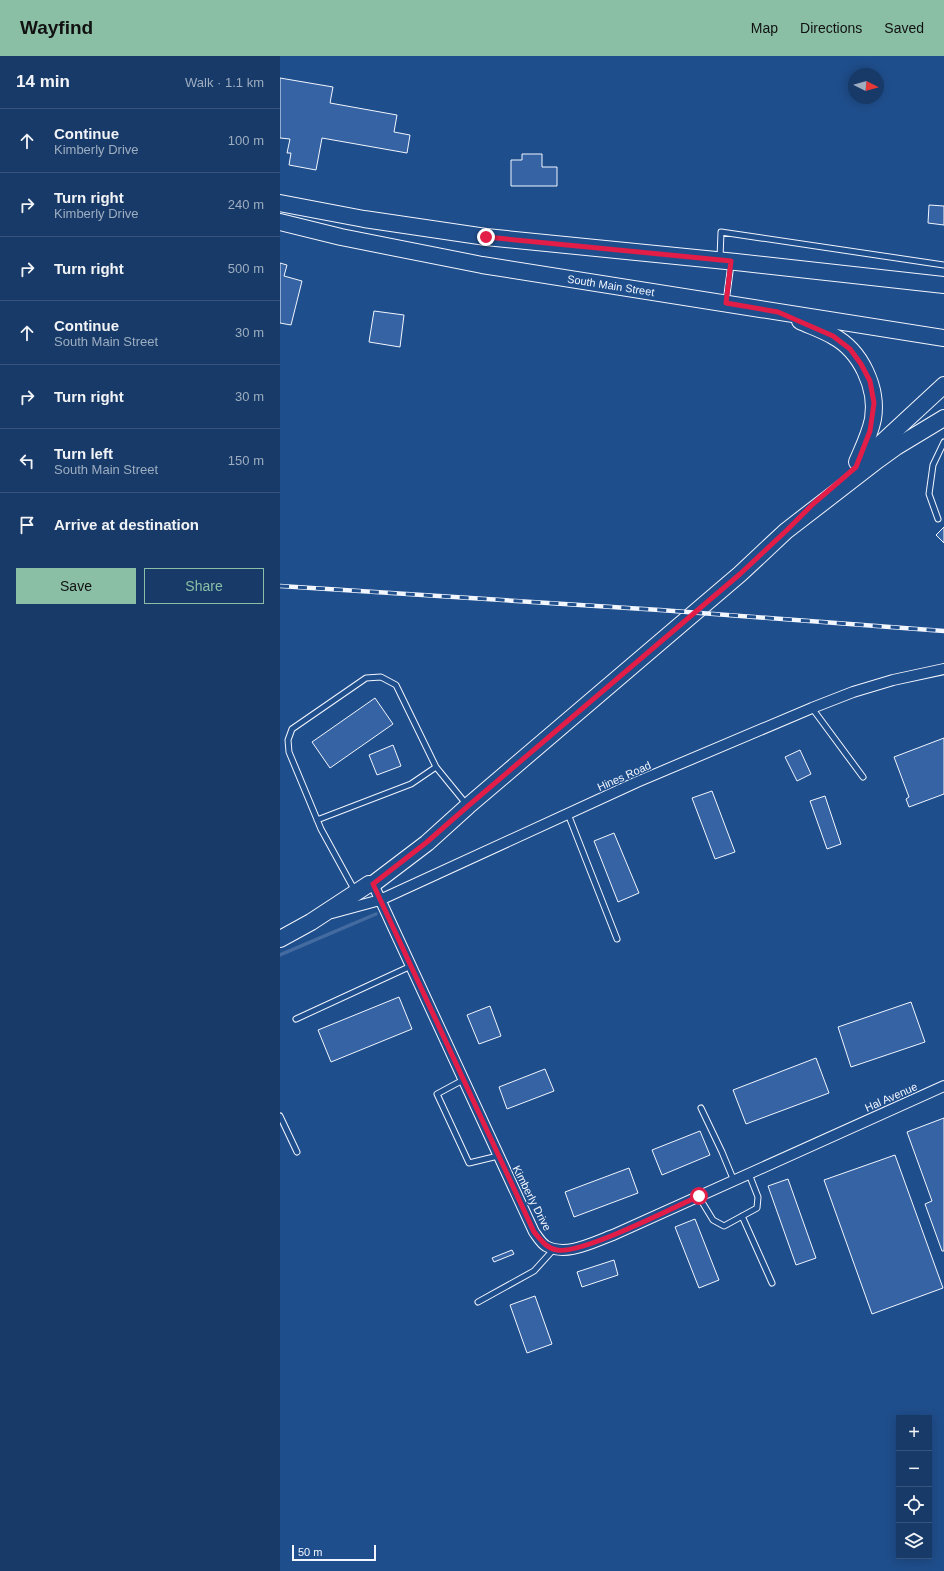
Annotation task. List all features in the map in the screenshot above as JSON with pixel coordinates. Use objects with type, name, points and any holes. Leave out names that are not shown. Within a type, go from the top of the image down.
[{"type":"main road","points":[[280,203],[486,237],[944,285]]},
{"type":"main road","name":"South Main Street","points":[[280,222],[482,265],[944,338]]},
{"type":"main road","points":[[778,312],[833,336],[850,349],[867,375],[870,381],[874,403],[873,418],[870,431],[856,467]]},
{"type":"main road","points":[[280,939],[318,917],[358,899],[369,884],[373,884],[427,842],[740,574],[813,504],[856,467],[944,385]]},
{"type":"main road","points":[[786,531],[896,447],[944,418]]},
{"type":"street","name":"Hines Road","points":[[358,899],[380,900],[637,782],[812,708],[853,692],[886,682],[944,669]]},
{"type":"street","name":"Kimberly Drive","points":[[373,884],[534,1232],[545,1245],[554,1249]]},
{"type":"street","name":"Hal Avenue","points":[[750,1174],[944,1086]]},
{"type":"street","points":[[554,1249],[558,1250],[580,1247],[613,1235],[750,1174]]},
{"type":"lane","points":[[726,303],[726,261],[721,232],[944,264]]},
{"type":"lane","points":[[938,519],[929,494],[933,465],[944,442]]},
{"type":"lane","points":[[358,899],[317,820],[289,752],[288,740],[292,729],[366,678],[381,677],[396,685],[436,766],[468,806]]},
{"type":"lane","points":[[812,708],[863,777]]},
{"type":"lane","points":[[317,820],[411,784],[436,766]]},
{"type":"lane","points":[[568,814],[617,939]]},
{"type":"lane","points":[[296,1019],[411,966]]},
{"type":"lane","points":[[463,1080],[437,1094],[469,1163],[498,1156]]},
{"type":"lane","points":[[701,1108],[734,1181]]},
{"type":"lane","points":[[280,1116],[297,1152]]},
{"type":"lane","points":[[699,1196],[713,1220],[724,1226],[757,1208],[758,1197],[750,1174]]},
{"type":"lane","points":[[742,1216],[772,1283]]},
{"type":"lane","points":[[478,1302],[534,1271],[554,1249]]},
{"type":"building","points":[[280,78],[333,87],[330,103],[397,115],[394,132],[410,135],[407,153],[322,138],[316,170],[289,165],[291,153],[287,153],[290,139],[280,138]]},
{"type":"building","points":[[522,154],[542,154],[542,167],[557,167],[557,186],[511,186],[511,160],[522,160]]},
{"type":"building","points":[[929,205],[944,206],[944,225],[928,223]]},
{"type":"building","points":[[280,263],[287,265],[284,276],[302,281],[291,325],[280,323]]},
{"type":"building","points":[[374,311],[404,315],[400,347],[369,342]]},
{"type":"building","points":[[944,527],[944,543],[936,535]]},
{"type":"building","points":[[375,698],[393,724],[330,768],[312,742]]},
{"type":"building","points":[[944,738],[944,794],[909,807],[906,799],[909,797],[894,757]]},
{"type":"building","points":[[393,745],[401,766],[377,775],[369,755]]},
{"type":"building","points":[[800,750],[811,774],[797,781],[785,757]]},
{"type":"building","points":[[712,791],[735,852],[715,859],[692,798]]},
{"type":"building","points":[[825,796],[841,844],[827,849],[810,801]]},
{"type":"building","points":[[614,833],[639,893],[618,902],[594,841]]},
{"type":"building","points":[[399,997],[412,1029],[331,1062],[318,1030]]},
{"type":"building","points":[[911,1002],[925,1042],[851,1067],[838,1027]]},
{"type":"building","points":[[490,1006],[501,1036],[479,1044],[467,1015]]},
{"type":"building","points":[[816,1058],[829,1093],[746,1124],[733,1090]]},
{"type":"building","points":[[545,1069],[554,1091],[507,1109],[499,1087]]},
{"type":"building","points":[[944,1118],[944,1251],[942,1251],[925,1204],[932,1201],[907,1132]]},
{"type":"building","points":[[700,1131],[710,1155],[662,1175],[652,1150]]},
{"type":"building","points":[[895,1155],[943,1288],[872,1314],[824,1180]]},
{"type":"building","points":[[629,1168],[638,1193],[574,1217],[565,1192]]},
{"type":"building","points":[[788,1179],[816,1258],[796,1265],[768,1186]]},
{"type":"building","points":[[695,1219],[719,1280],[699,1288],[675,1227]]},
{"type":"building","points":[[512,1250],[514,1254],[494,1262],[492,1258]]},
{"type":"building","points":[[614,1260],[618,1275],[582,1287],[577,1272]]},
{"type":"building","points":[[535,1296],[552,1344],[527,1353],[510,1305]]},
{"type":"waterway","points":[[280,955],[376,914]]},
{"type":"railway","points":[[280,586],[660,610],[944,631]]},
{"type":"route","points":[[486,237],[731,261],[726,303],[778,312],[833,336],[850,349],[861,364],[870,381],[874,403],[873,418],[870,431],[856,467],[813,504],[740,574],[427,842],[373,884],[534,1232],[545,1245],[558,1250],[580,1247],[613,1235],[699,1196]]}]
